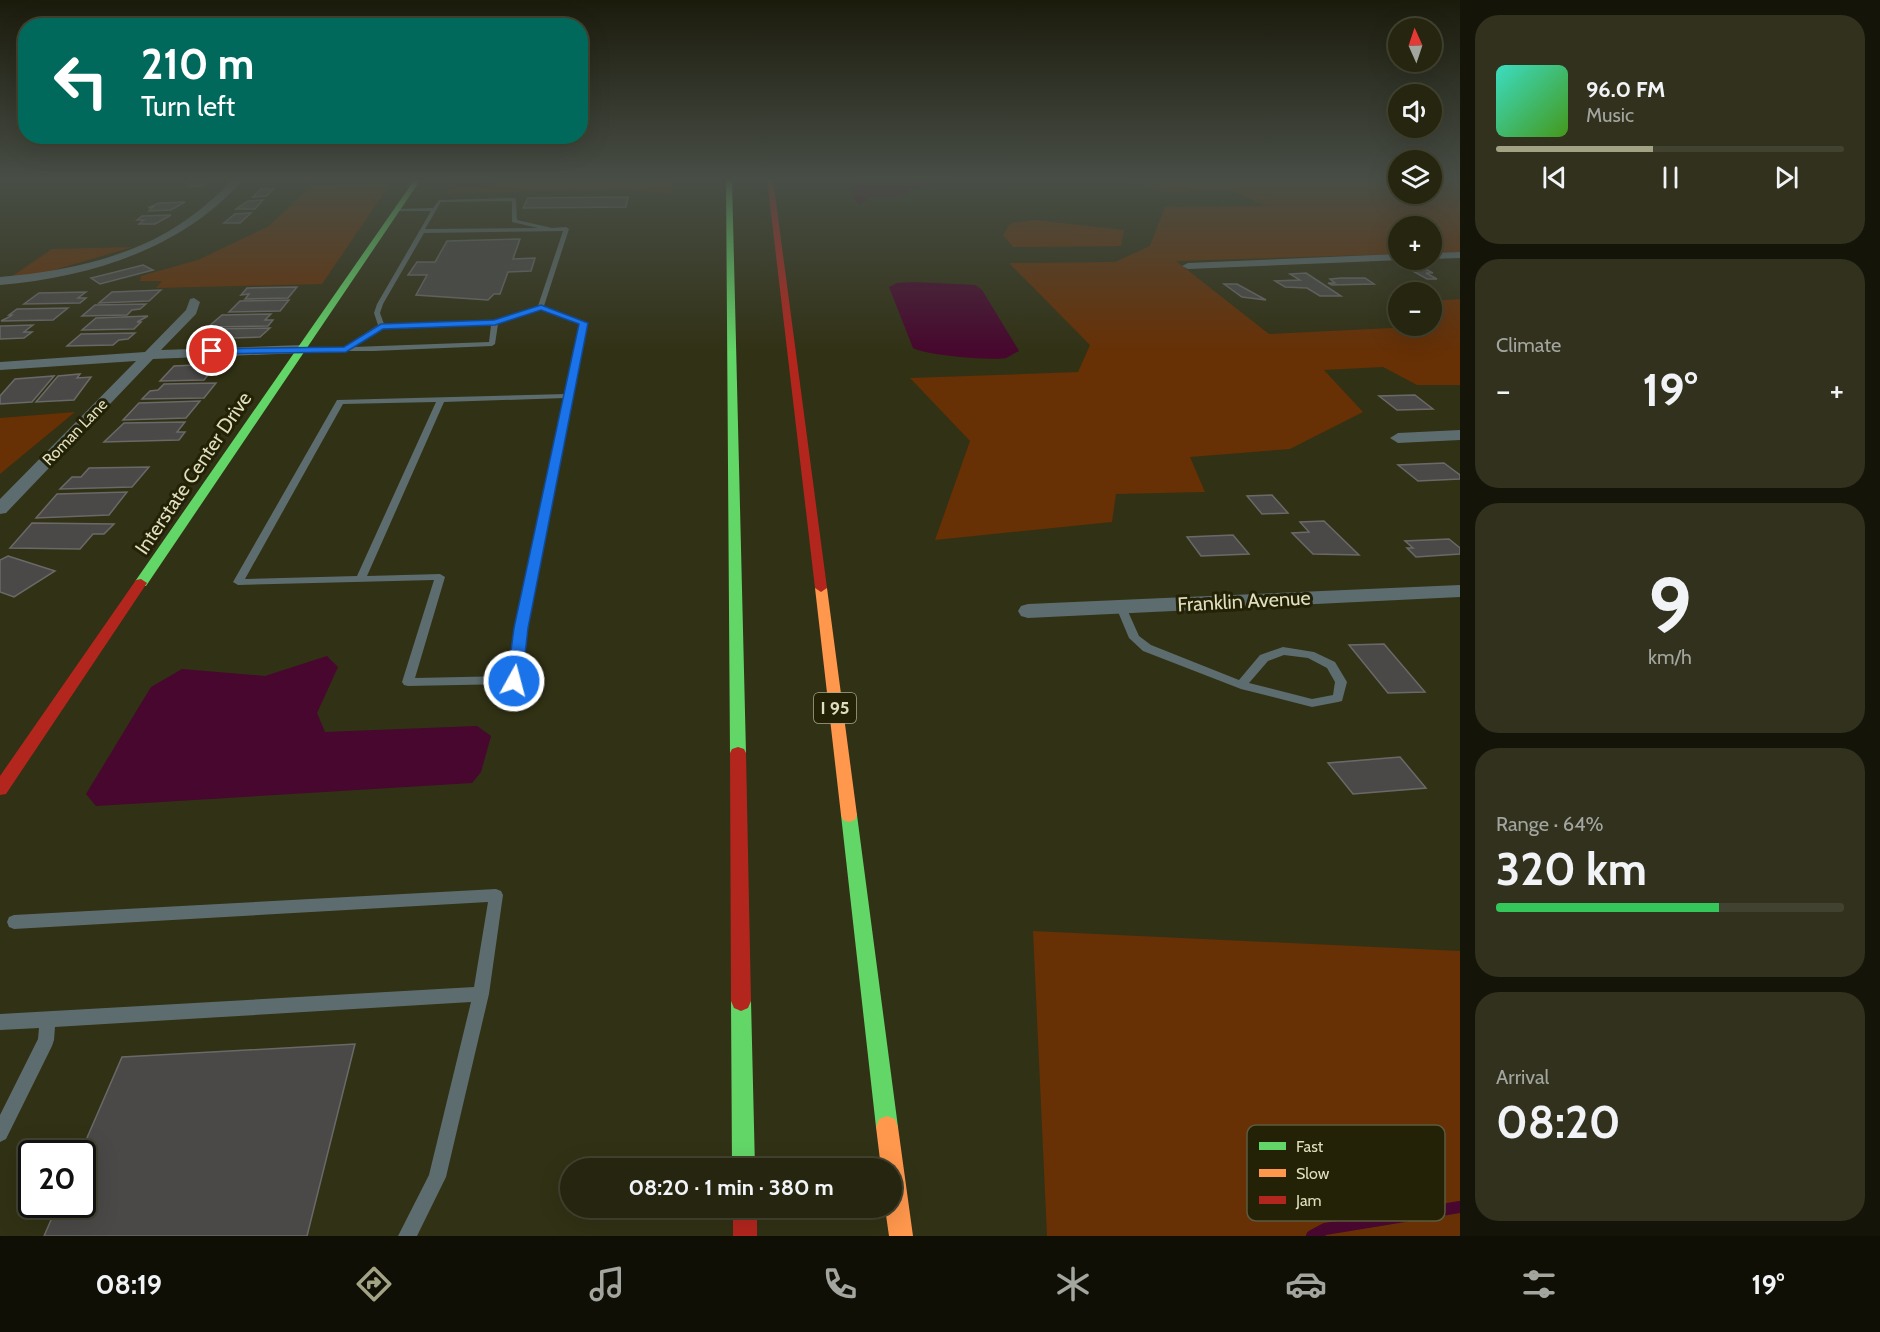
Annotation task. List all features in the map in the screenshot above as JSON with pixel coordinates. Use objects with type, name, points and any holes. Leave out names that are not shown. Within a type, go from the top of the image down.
[{"type":"main road","name":"Interstate Center Drive","points":[[0,789],[379,237]]},
{"type":"main road","points":[[730,237],[744,1158]]},
{"type":"main road","name":"I 95","points":[[777,237],[901,1236]]},
{"type":"main road","points":[[745,1218],[745,1236]]},
{"type":"street","points":[[0,281],[58,273],[135,250],[165,237]]},
{"type":"street","points":[[1442,256],[1460,255]]},
{"type":"street","points":[[1188,266],[1388,257]]},
{"type":"street","name":"Roman Lane","points":[[0,509],[192,311],[194,302]]},
{"type":"street","points":[[0,366],[149,355],[302,349]]},
{"type":"street","points":[[1398,438],[1460,435]]},
{"type":"street","name":"Franklin Avenue","points":[[1028,611],[1460,591]]},
{"type":"lane","points":[[381,326],[376,313],[420,237]]},
{"type":"lane","points":[[541,307],[564,237]]},
{"type":"lane","points":[[346,349],[381,326],[495,323],[541,307],[584,323],[521,628],[514,681],[408,682],[440,577],[238,582],[340,402],[568,396]]},
{"type":"lane","points":[[302,349],[492,344],[495,323]]},
{"type":"lane","points":[[361,579],[441,400]]},
{"type":"lane","points":[[1121,606],[1134,638],[1147,648],[1241,685],[1312,703],[1338,698],[1341,682],[1331,665],[1310,655],[1283,651],[1264,658],[1241,685]]},
{"type":"lane","points":[[14,922],[496,895],[481,993],[436,1177],[407,1236]]},
{"type":"lane","points":[[0,1022],[481,993]]},
{"type":"lane","points":[[0,1133],[46,1040],[46,1020]]},
{"type":"shaded area","points":[[247,237],[354,237],[322,284],[156,288],[162,281],[140,281],[141,276],[198,260]]},
{"type":"shaded area","points":[[1004,237],[1123,237],[1121,246],[1013,247]]},
{"type":"shaded area","points":[[1154,237],[1388,237],[1388,254],[1176,261],[1269,334],[1388,328],[1388,336],[1442,336],[1442,300],[1460,299],[1460,385],[1417,385],[1383,367],[1324,370],[1363,412],[1290,449],[1190,457],[1205,492],[1116,494],[1112,522],[935,540],[970,441],[910,378],[1078,372],[1090,345],[1009,263],[1115,262],[1150,246]]},
{"type":"shaded area","points":[[1442,237],[1460,237],[1460,252],[1442,253]]},
{"type":"shaded area","points":[[133,247],[40,274],[11,277],[52,249]]},
{"type":"shaded area","points":[[897,283],[975,285],[982,290],[1019,351],[1006,358],[988,359],[944,355],[913,348],[889,287]]},
{"type":"shaded area","points":[[75,412],[0,474],[0,418]]},
{"type":"shaded area","points":[[327,656],[338,667],[317,713],[325,732],[477,726],[491,736],[481,772],[472,783],[96,806],[86,794],[151,687],[182,669],[265,676]]},
{"type":"shaded area","points":[[1033,931],[1460,951],[1460,1236],[1047,1236]]},
{"type":"building","points":[[520,239],[513,259],[535,258],[531,271],[508,272],[500,294],[494,294],[488,300],[416,295],[427,275],[408,275],[417,262],[435,262],[447,241]]},
{"type":"building","points":[[143,265],[153,270],[100,284],[91,278]]},
{"type":"building","points":[[1411,270],[1427,270],[1433,273],[1426,273],[1437,279],[1427,279]]},
{"type":"building","points":[[1306,273],[1341,296],[1320,296],[1307,288],[1285,287],[1275,281],[1300,280],[1290,274]]},
{"type":"building","points":[[1365,278],[1374,284],[1332,285],[1328,283],[1335,283],[1330,279]]},
{"type":"building","points":[[1224,284],[1237,284],[1266,300],[1242,297]]},
{"type":"building","points":[[297,287],[288,298],[245,299],[249,294],[241,295],[247,288]]},
{"type":"building","points":[[161,290],[149,301],[99,303],[112,292]]},
{"type":"building","points":[[86,292],[78,298],[86,298],[80,303],[24,304],[39,293]]},
{"type":"building","points":[[289,300],[280,311],[229,312],[240,301]]},
{"type":"building","points":[[146,304],[140,309],[132,310],[127,315],[82,316],[95,305]]},
{"type":"building","points":[[68,308],[53,320],[1,321],[11,316],[9,315],[17,309]]},
{"type":"building","points":[[271,314],[265,320],[273,320],[268,326],[208,327],[222,315]]},
{"type":"building","points":[[148,316],[137,322],[141,322],[134,329],[82,330],[96,318]]},
{"type":"building","points":[[33,325],[24,332],[32,332],[24,338],[0,339],[0,326]]},
{"type":"building","points":[[270,328],[260,337],[201,339],[204,336],[200,336],[206,329]]},
{"type":"building","points":[[135,333],[128,339],[119,340],[113,345],[67,346],[81,334]]},
{"type":"building","points":[[217,364],[212,370],[221,370],[217,375],[208,375],[204,380],[160,381],[174,366]]},
{"type":"building","points":[[80,374],[77,378],[91,377],[74,400],[36,402],[58,376]]},
{"type":"building","points":[[54,376],[32,402],[0,404],[0,396],[15,379]]},
{"type":"building","points":[[216,383],[204,398],[142,399],[150,391],[158,390],[164,384]]},
{"type":"building","points":[[1415,395],[1433,409],[1397,410],[1379,396]]},
{"type":"building","points":[[200,401],[186,418],[123,420],[139,403]]},
{"type":"building","points":[[185,422],[177,432],[185,432],[179,440],[104,442],[124,423]]},
{"type":"building","points":[[1444,463],[1460,475],[1460,479],[1418,481],[1398,465]]},
{"type":"building","points":[[149,467],[132,487],[60,489],[72,477],[81,477],[89,468]]},
{"type":"building","points":[[127,492],[109,515],[36,518],[57,494]]},
{"type":"building","points":[[1272,495],[1288,513],[1262,514],[1247,496]]},
{"type":"building","points":[[1324,521],[1359,555],[1313,554],[1292,533],[1309,532],[1300,522]]},
{"type":"building","points":[[32,523],[114,524],[104,534],[93,534],[80,549],[10,548]]},
{"type":"building","points":[[1233,535],[1249,554],[1201,556],[1187,537]]},
{"type":"building","points":[[1449,539],[1460,548],[1460,554],[1416,557],[1407,548],[1413,548],[1405,541]]},
{"type":"building","points":[[8,556],[55,571],[14,597],[0,592],[0,560]]},
{"type":"building","points":[[1384,644],[1425,692],[1388,693],[1349,645]]},
{"type":"building","points":[[1400,757],[1426,788],[1353,794],[1328,763]]},
{"type":"building","points":[[355,1044],[307,1236],[44,1236],[52,1218],[96,1218],[96,1140],[86,1140],[122,1057]]},
{"type":"waterway","points":[[1445,1209],[1460,1207]]},
{"type":"waterway","points":[[1312,1236],[1325,1229],[1374,1221]]},
{"type":"traffic: fast","points":[[141,583],[378,237]]},
{"type":"traffic: fast","points":[[730,237],[738,753]]},
{"type":"traffic: fast","points":[[849,815],[887,1127]]},
{"type":"traffic: fast","points":[[741,1001],[744,1158]]},
{"type":"traffic: slow","points":[[821,588],[849,815]]},
{"type":"traffic: slow","points":[[887,1127],[901,1236]]},
{"type":"traffic: jam","points":[[777,237],[821,588]]},
{"type":"traffic: jam","points":[[0,789],[141,583]]},
{"type":"traffic: jam","points":[[738,753],[741,1001]]},
{"type":"traffic: jam","points":[[745,1218],[745,1236]]},
{"type":"route","points":[[212,351],[346,349],[381,326],[495,323],[541,307],[584,323],[521,628],[514,681]]}]
